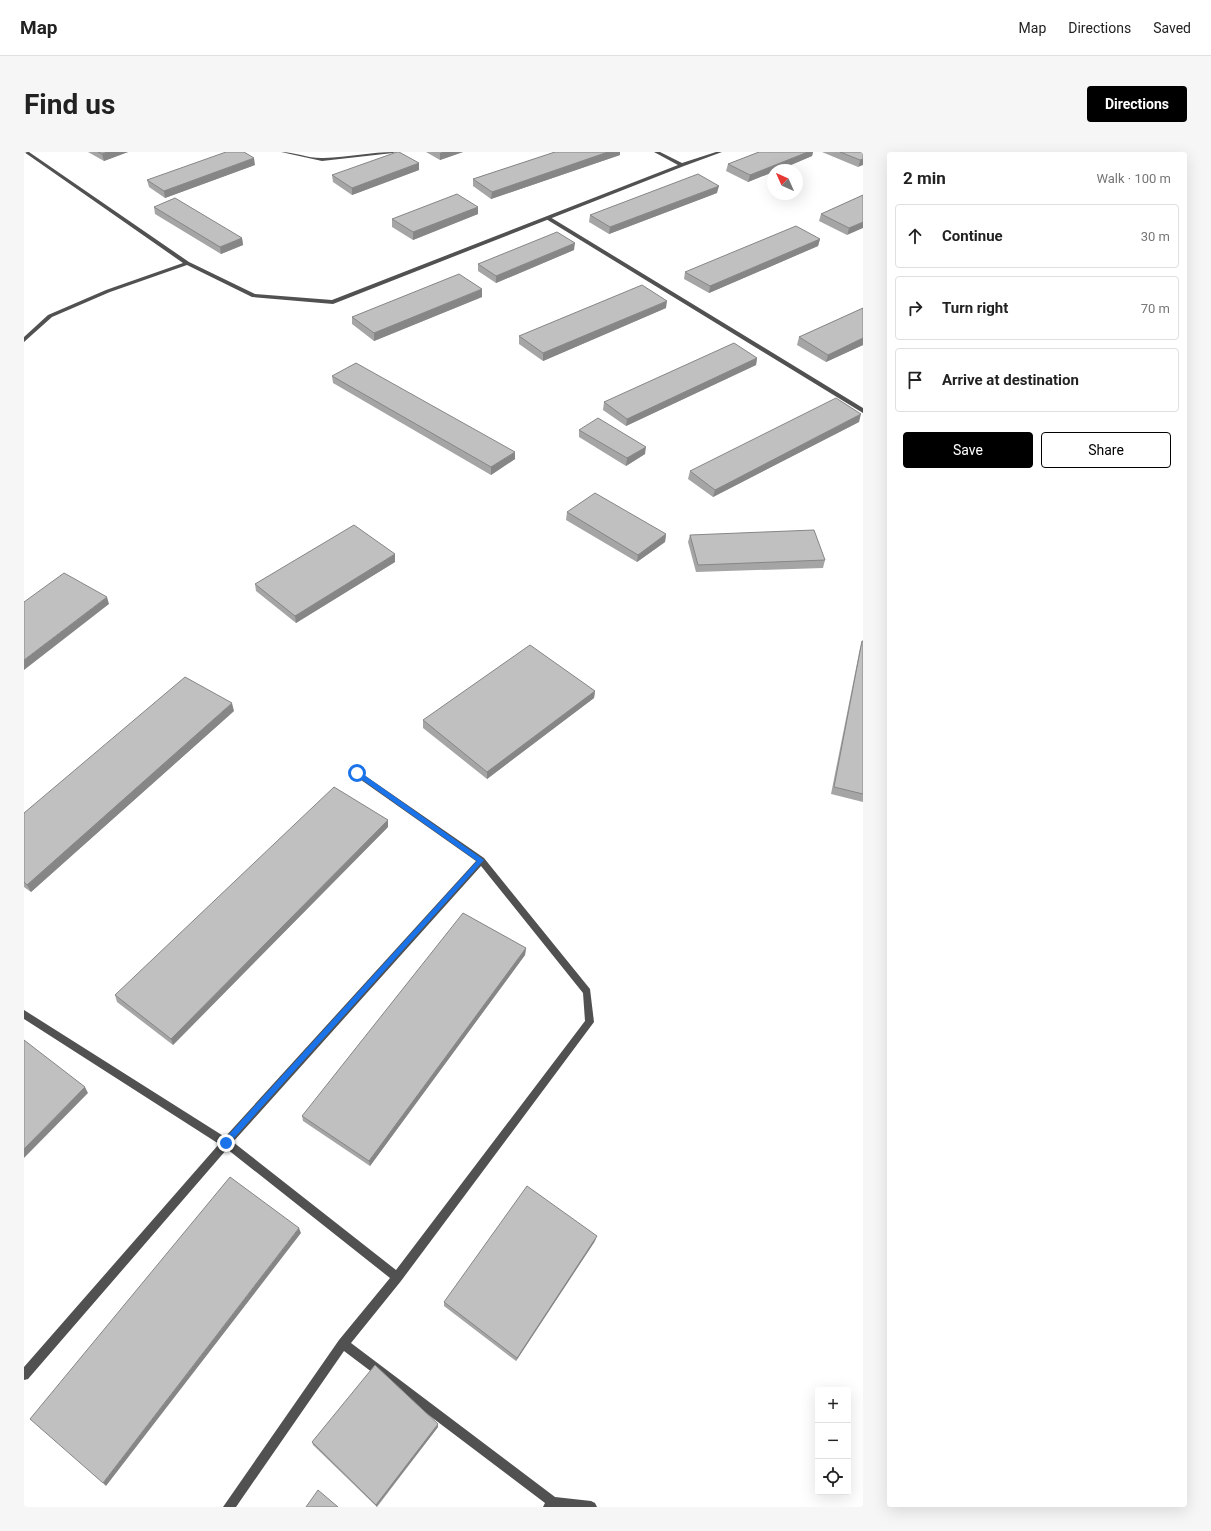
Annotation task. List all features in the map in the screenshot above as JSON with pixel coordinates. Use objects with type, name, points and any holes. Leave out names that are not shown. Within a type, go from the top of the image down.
[{"type":"street","points":[[26,152],[187,263],[254,296],[333,302],[682,165],[720,152]]},
{"type":"street","points":[[283,152],[322,160],[393,152]]},
{"type":"street","points":[[656,152],[682,165]]},
{"type":"street","points":[[548,218],[863,411]]},
{"type":"street","points":[[24,340],[50,316],[108,290],[187,263]]},
{"type":"street","points":[[229,1507],[343,1344],[397,1277],[590,1022],[587,992],[481,860],[357,773]]},
{"type":"street","points":[[24,1375],[226,1143],[481,860]]},
{"type":"street","points":[[24,1014],[226,1143],[397,1277]]},
{"type":"street","points":[[343,1344],[551,1504],[592,1507]]},
{"type":"building","points":[[226,152],[244,152],[254,158],[164,191],[147,180]]},
{"type":"building","points":[[397,152],[419,163],[352,188],[332,175]]},
{"type":"building","points":[[555,152],[608,152],[492,192],[473,179]]},
{"type":"building","points":[[759,152],[808,152],[778,164],[767,164],[767,168],[750,175],[728,164]]},
{"type":"building","points":[[840,152],[863,152],[863,159],[860,160]]},
{"type":"building","points":[[698,174],[719,186],[610,227],[590,215]]},
{"type":"building","points":[[457,194],[478,207],[413,232],[392,219]]},
{"type":"building","points":[[863,195],[863,222],[849,228],[821,214]]},
{"type":"building","points":[[175,198],[242,238],[220,247],[154,207]]},
{"type":"building","points":[[796,226],[820,239],[710,286],[685,272]]},
{"type":"building","points":[[557,232],[575,243],[496,276],[478,264]]},
{"type":"building","points":[[459,274],[482,289],[374,333],[352,317]]},
{"type":"building","points":[[642,285],[667,301],[543,353],[519,336]]},
{"type":"building","points":[[863,308],[863,338],[828,355],[799,337]]},
{"type":"building","points":[[734,343],[757,358],[627,419],[604,402]]},
{"type":"building","points":[[356,363],[515,452],[491,467],[332,376]]},
{"type":"building","points":[[836,398],[861,414],[715,490],[690,471]]},
{"type":"building","points":[[598,418],[646,447],[627,458],[579,430]]},
{"type":"building","points":[[595,493],[666,534],[638,555],[567,512]]},
{"type":"building","points":[[354,525],[395,554],[295,616],[255,584]]},
{"type":"building","points":[[814,530],[825,560],[698,565],[690,535]]},
{"type":"building","points":[[64,573],[107,597],[24,660],[24,602]]},
{"type":"building","points":[[863,641],[863,794],[834,787]]},
{"type":"building","points":[[530,645],[595,691],[487,772],[423,720]]},
{"type":"building","points":[[185,677],[232,703],[27,885],[24,882],[24,813]]},
{"type":"building","points":[[334,787],[388,820],[171,1039],[115,995]]},
{"type":"building","points":[[463,913],[526,948],[369,1161],[302,1116]]},
{"type":"building","points":[[24,1040],[85,1087],[24,1149]]},
{"type":"building","points":[[230,1177],[299,1228],[103,1483],[30,1419]]},
{"type":"building","points":[[527,1186],[597,1236],[517,1358],[444,1302]]},
{"type":"building","points":[[375,1365],[438,1424],[376,1505],[312,1442]]},
{"type":"building","points":[[318,1490],[338,1507],[306,1507]]},
{"type":"route","points":[[226,1143],[481,860],[357,773]]}]
